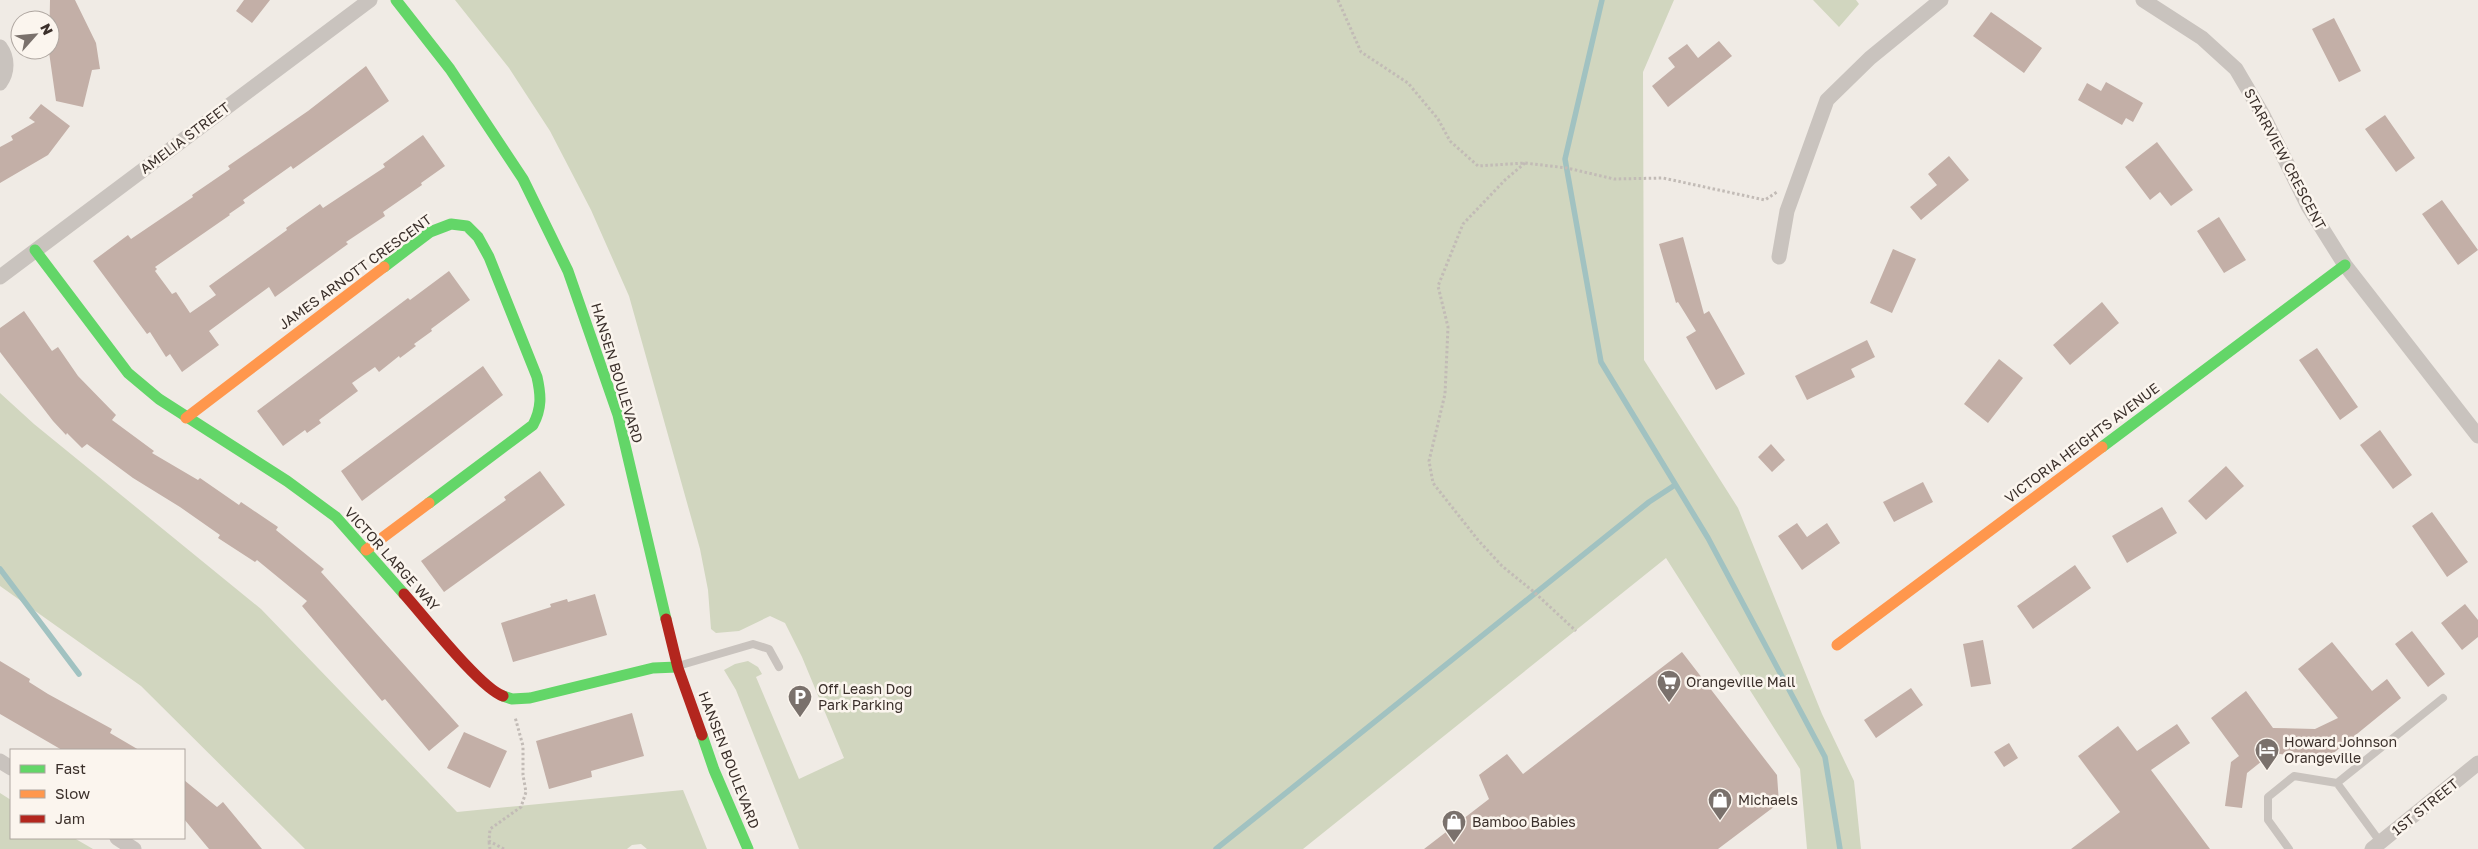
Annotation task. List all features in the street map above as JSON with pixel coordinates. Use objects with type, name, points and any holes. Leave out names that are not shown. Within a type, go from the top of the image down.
[{"type":"street","name":"AMELIA STREET","points":[[0,277],[370,0]]},
{"type":"street","name":"HANSEN BOULEVARD","points":[[396,0],[450,69],[523,179],[568,270],[618,415],[678,667],[714,770],[748,849]]},
{"type":"street","points":[[1779,257],[1787,211],[1827,100],[1870,58],[1941,0]]},
{"type":"street","name":"STARRVIEW CRESCENT","points":[[2143,0],[2202,38],[2236,69],[2262,115],[2308,206],[2346,265],[2478,436]]},
{"type":"street","points":[[0,47],[6,62],[6,70],[0,83]]},
{"type":"street","name":"JAMES ARNOTT CRESCENT","points":[[186,418],[430,232],[446,224],[463,223],[471,226],[481,240],[489,257],[537,377],[541,394],[541,411],[533,425],[366,550]]},
{"type":"street","name":"VICTOR LARGE WAY","points":[[35,250],[128,373],[159,399],[186,418],[287,481],[336,517],[470,669],[495,693],[512,699]]},
{"type":"street","name":"VICTORIA HEIGHTS AVENUE","points":[[1837,645],[2346,265]]},
{"type":"street","points":[[512,699],[530,698],[653,668],[678,667]]},
{"type":"street","name":"1ST STREET","points":[[2376,846],[2478,763]]},
{"type":"street","points":[[119,839],[134,849]]},
{"type":"lane","points":[[678,667],[753,644],[769,649],[779,667]]},
{"type":"lane","points":[[2289,849],[2268,820],[2268,798],[2294,776],[2337,783],[2443,698]]},
{"type":"lane","points":[[2337,783],[2376,846]]},
{"type":"path","points":[[1338,0],[1361,52],[1408,82],[1438,119],[1450,141],[1478,166],[1525,164],[1566,168],[1614,179],[1662,178],[1765,200]]},
{"type":"path","points":[[1525,164],[1505,180],[1463,224],[1438,286],[1448,327],[1445,394],[1429,461],[1433,483],[1478,540],[1502,566],[1534,592],[1576,631]]},
{"type":"path","points":[[490,849],[490,830],[521,807],[526,792],[523,775],[523,746],[512,699]]},
{"type":"path","points":[[489,841],[504,849]]},
{"type":"green space","points":[[455,0],[1674,0],[1643,72],[1644,360],[1738,508],[1822,714],[1854,781],[1861,849],[1807,849],[1800,769],[1666,558],[1303,849],[799,849],[736,690],[724,670],[735,664],[748,661],[758,667],[762,674],[756,677],[799,779],[844,758],[802,657],[785,623],[770,616],[739,631],[716,633],[711,629],[708,590],[700,549],[629,296],[591,210],[550,131],[509,68]]},
{"type":"green space","points":[[1813,0],[1856,0],[1859,4],[1839,27]]},
{"type":"green space","points":[[0,393],[34,424],[261,609],[457,812],[683,790],[707,849],[647,849],[641,844],[632,845],[627,849],[305,849],[141,686],[0,586]]},
{"type":"green space","points":[[0,793],[10,799],[10,839],[76,839],[93,849],[0,849]]},
{"type":"building","points":[[50,0],[75,0],[96,43],[100,69],[92,70],[83,107],[56,101],[50,60],[60,60],[60,10],[50,10]]},
{"type":"building","points":[[244,0],[270,0],[252,23],[236,11]]},
{"type":"building","points":[[1991,12],[2042,48],[2024,73],[1973,36]]},
{"type":"building","points":[[2334,18],[2361,71],[2339,82],[2312,29]]},
{"type":"building","points":[[1719,41],[1732,56],[1668,107],[1652,86],[1675,67],[1668,58],[1687,44],[1698,58]]},
{"type":"building","points":[[366,66],[389,101],[293,169],[291,166],[243,200],[245,203],[230,215],[155,267],[157,269],[155,271],[172,294],[176,292],[190,313],[216,295],[209,286],[320,204],[323,208],[385,167],[383,164],[423,135],[445,166],[421,183],[422,185],[383,212],[385,216],[346,242],[348,244],[275,297],[269,287],[209,331],[219,345],[182,372],[170,354],[166,357],[150,332],[147,334],[93,261],[128,235],[131,239],[193,197],[192,195],[230,169],[228,166],[308,111]]},
{"type":"building","points":[[2106,82],[2143,103],[2133,122],[2126,118],[2122,125],[2078,100],[2087,83],[2101,91]]},
{"type":"building","points":[[41,104],[70,126],[48,155],[0,183],[0,147],[13,140],[11,136],[35,122],[29,118]]},
{"type":"building","points":[[2385,115],[2415,158],[2396,172],[2365,129]]},
{"type":"building","points":[[2157,142],[2193,190],[2171,206],[2160,192],[2150,200],[2125,167]]},
{"type":"building","points":[[1949,156],[1969,180],[1921,220],[1910,207],[1937,185],[1928,174]]},
{"type":"building","points":[[2442,200],[2478,250],[2458,265],[2422,214]]},
{"type":"building","points":[[2219,217],[2246,260],[2224,273],[2197,231]]},
{"type":"building","points":[[1683,237],[1704,314],[1709,311],[1745,374],[1716,390],[1686,337],[1696,331],[1678,302],[1676,303],[1659,244]]},
{"type":"building","points":[[1893,249],[1916,259],[1892,313],[1870,303]]},
{"type":"building","points":[[449,271],[470,300],[431,329],[432,331],[414,344],[416,346],[400,358],[399,356],[379,372],[375,367],[352,383],[358,391],[319,420],[321,423],[307,433],[305,430],[283,446],[257,411],[408,298],[410,300]]},
{"type":"building","points":[[2102,302],[2119,323],[2070,365],[2053,345]]},
{"type":"building","points":[[24,311],[52,351],[58,347],[78,376],[116,415],[112,420],[154,451],[152,453],[198,480],[200,478],[239,505],[241,502],[278,527],[276,530],[324,569],[321,572],[459,726],[429,751],[385,699],[382,701],[302,606],[307,601],[257,560],[255,562],[218,538],[220,535],[133,478],[87,444],[82,448],[67,433],[66,435],[0,352],[0,328]]},
{"type":"building","points":[[1867,340],[1875,357],[1851,369],[1855,377],[1807,400],[1795,376]]},
{"type":"building","points":[[2317,348],[2358,407],[2340,420],[2299,360]]},
{"type":"building","points":[[1999,359],[2023,378],[1988,423],[1964,404]]},
{"type":"building","points":[[483,366],[503,395],[362,501],[341,471]]},
{"type":"building","points":[[2380,430],[2412,475],[2393,489],[2360,445]]},
{"type":"building","points":[[1771,444],[1785,460],[1772,472],[1758,457]]},
{"type":"building","points":[[2226,466],[2244,486],[2206,520],[2188,501]]},
{"type":"building","points":[[540,471],[565,505],[444,592],[421,561],[506,500],[504,497]]},
{"type":"building","points":[[1923,482],[1933,502],[1894,522],[1883,502]]},
{"type":"building","points":[[2162,507],[2177,533],[2127,563],[2112,536]]},
{"type":"building","points":[[2432,512],[2468,562],[2447,577],[2412,526]]},
{"type":"building","points":[[1797,523],[1807,537],[1827,523],[1840,543],[1802,570],[1778,536]]},
{"type":"building","points":[[2075,565],[2091,588],[2033,629],[2017,606]]},
{"type":"building","points":[[595,594],[607,635],[513,662],[501,623],[551,607],[550,604],[567,599],[568,602]]},
{"type":"building","points":[[2465,604],[2478,620],[2478,637],[2462,650],[2441,623]]},
{"type":"building","points":[[2412,631],[2445,674],[2428,687],[2395,644]]},
{"type":"building","points":[[1983,640],[1991,684],[1971,687],[1963,644]]},
{"type":"building","points":[[2332,642],[2372,691],[2387,679],[2401,698],[2325,760],[2272,753],[2247,773],[2242,808],[2225,806],[2231,762],[2239,756],[2211,718],[2246,691],[2273,728],[2315,729],[2338,718],[2298,669]]},
{"type":"building","name":"Orangeville Mall","points":[[1682,652],[1777,775],[1779,803],[1718,849],[1424,849],[1489,799],[1479,775],[1507,754],[1523,774]]},
{"type":"building","points":[[0,661],[30,679],[29,682],[48,694],[112,729],[110,733],[137,749],[60,749],[0,714]]},
{"type":"building","points":[[1911,688],[1923,705],[1876,738],[1864,720]]},
{"type":"building","points":[[632,713],[644,756],[591,771],[592,777],[549,789],[536,741]]},
{"type":"building","points":[[2177,724],[2190,743],[2151,770],[2210,849],[2071,849],[2120,812],[2078,756],[2118,726],[2137,751]]},
{"type":"building","points":[[464,732],[507,751],[490,788],[447,768]]},
{"type":"building","points":[[2009,743],[2018,758],[2004,767],[1994,752]]},
{"type":"building","points":[[185,781],[217,807],[223,802],[262,849],[209,849],[185,820]]},
{"type":"waterway","points":[[1602,0],[1565,159],[1601,362],[1708,538],[1825,757],[1840,849]]},
{"type":"waterway","points":[[1216,849],[1649,502],[1675,485]]},
{"type":"waterway","points":[[0,569],[79,674]]},
{"type":"traffic: fast","points":[[396,0],[450,69],[523,179],[568,271],[618,415],[666,619]]},
{"type":"traffic: fast","points":[[384,267],[430,232],[451,224],[467,226],[478,237],[489,257],[537,377],[540,396],[539,407],[533,425],[429,503]]},
{"type":"traffic: fast","points":[[35,250],[128,373],[159,399],[287,481],[336,517],[404,594]]},
{"type":"traffic: fast","points":[[2102,447],[2345,265]]},
{"type":"traffic: fast","points":[[503,696],[512,699],[530,698],[653,668],[677,667]]},
{"type":"traffic: fast","points":[[702,735],[714,770],[748,849]]},
{"type":"traffic: slow","points":[[186,418],[384,267]]},
{"type":"traffic: slow","points":[[1837,645],[2102,447]]},
{"type":"traffic: slow","points":[[366,550],[429,503]]},
{"type":"traffic: jam","points":[[404,594],[480,680],[503,696]]},
{"type":"traffic: jam","points":[[666,619],[678,668],[702,735]]},
{"type":"place","name":"Orangeville Mall","points":[[1669,703]]},
{"type":"place","name":"Off Leash Dog Park Parking","points":[[800,718]]},
{"type":"place","name":"Howard Johnson Orangeville","points":[[2267,771]]},
{"type":"place","name":"Michaels","points":[[1720,821]]},
{"type":"place","name":"Bamboo Babies","points":[[1454,843]]}]
